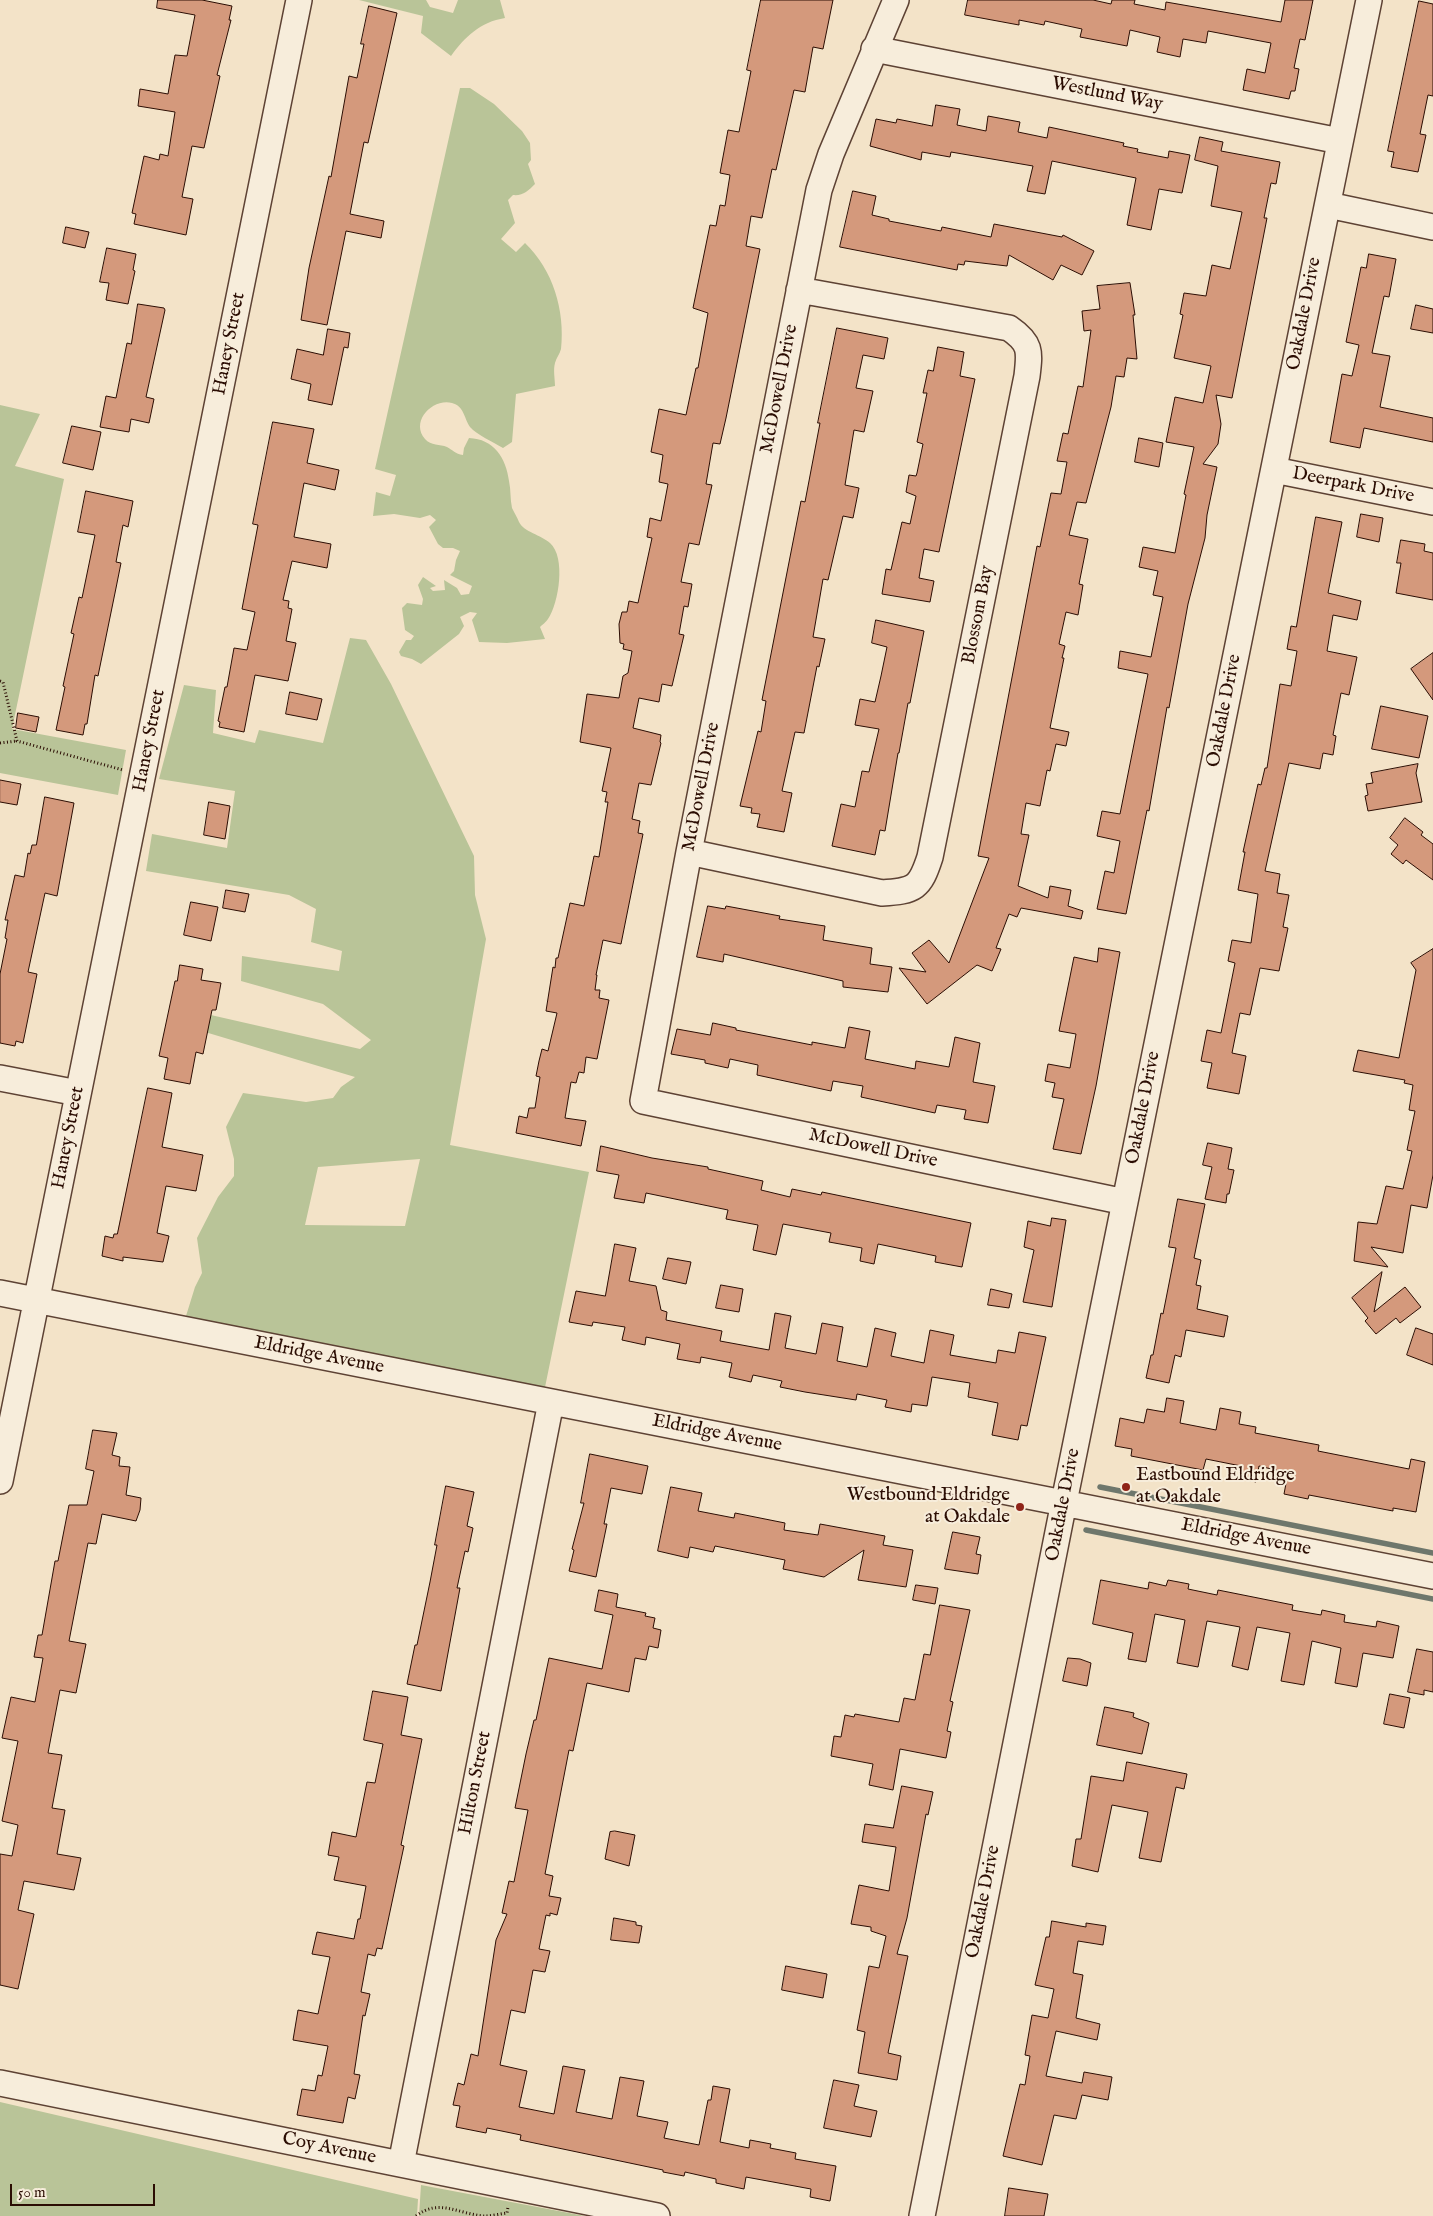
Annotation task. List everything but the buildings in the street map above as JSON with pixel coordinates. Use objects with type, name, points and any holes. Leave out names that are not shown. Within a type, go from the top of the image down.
[{"type":"street","name":"Haney Street","points":[[0,1481],[299,0]]},
{"type":"street","name":"McDowell Drive","points":[[896,0],[831,154],[819,190],[689,852],[643,1101],[1125,1202]]},
{"type":"street","name":"Oakdale Drive","points":[[922,2216],[1064,1502],[1369,0]]},
{"type":"street","name":"Westlund Way","points":[[874,49],[1340,141]]},
{"type":"street","points":[[1328,205],[1433,227]]},
{"type":"street","name":"Blossom Bay","points":[[689,852],[882,893],[902,892],[916,887],[924,877],[932,847],[1028,376],[1030,352],[1022,338],[1009,328],[799,290]]},
{"type":"street","name":"Deerpark Drive","points":[[1274,470],[1433,502]]},
{"type":"street","points":[[0,1078],[78,1092]]},
{"type":"street","name":"Eldridge Avenue","points":[[0,1293],[1433,1576]]},
{"type":"street","name":"Hilton Street","points":[[400,2164],[551,1402]]},
{"type":"street","name":"Coy Avenue","points":[[0,2083],[657,2216]]},
{"type":"path","points":[[0,681],[3,682],[17,741]]},
{"type":"path","points":[[0,743],[17,741],[143,775]]},
{"type":"path","points":[[416,2216],[426,2208],[450,2208],[484,2216],[507,2213],[512,2186]]},
{"type":"green space","points":[[359,0],[426,0],[430,7],[453,13],[458,0],[500,0],[505,18],[488,23],[474,31],[451,56],[421,33],[423,16]]},
{"type":"green space","points":[[460,88],[470,88],[494,104],[522,131],[530,143],[531,160],[528,164],[535,184],[520,195],[513,195],[508,200],[515,223],[501,239],[516,252],[525,243],[543,265],[550,278],[559,305],[562,334],[561,349],[554,366],[555,386],[516,394],[512,442],[503,448],[473,430],[459,407],[452,403],[444,402],[437,404],[425,413],[420,426],[421,432],[430,443],[447,447],[463,455],[469,438],[485,442],[497,451],[505,465],[510,484],[512,508],[521,525],[546,540],[555,550],[558,559],[559,580],[558,592],[552,612],[540,627],[545,639],[507,643],[479,642],[472,620],[477,613],[470,612],[460,617],[464,626],[459,634],[421,664],[401,656],[399,652],[406,640],[411,640],[414,636],[405,630],[402,608],[407,603],[422,605],[423,599],[418,585],[423,577],[436,586],[430,588],[433,591],[445,590],[444,580],[457,588],[461,595],[469,594],[472,586],[450,575],[454,571],[460,551],[453,548],[443,548],[438,544],[429,527],[436,520],[430,515],[420,518],[394,514],[373,516],[376,492],[390,496],[396,475],[375,469]]},
{"type":"green space","points":[[0,405],[40,414],[15,466],[64,479],[12,729],[126,750],[118,795],[0,773]]},
{"type":"green space","points":[[350,638],[366,640],[391,684],[474,856],[475,895],[486,939],[450,1145],[589,1172],[543,1397],[186,1316],[195,1287],[202,1273],[197,1238],[218,1197],[234,1176],[234,1159],[226,1127],[243,1093],[306,1102],[333,1098],[341,1087],[355,1077],[195,1029],[202,1013],[360,1049],[371,1040],[323,1004],[241,981],[242,956],[339,971],[342,951],[311,942],[316,909],[289,895],[146,871],[152,834],[227,848],[235,791],[159,779],[184,685],[216,690],[213,733],[255,743],[259,730],[323,743]],"holes":[[[420,1159],[405,1226],[305,1225],[318,1167]]]},
{"type":"green space","points":[[0,2102],[418,2199],[417,2216],[0,2216]]},
{"type":"green space","points":[[421,2185],[585,2216],[419,2216]]},
{"type":"waterway","points":[[1100,1487],[1433,1553]]},
{"type":"waterway","points":[[1086,1530],[1433,1599]]},
{"type":"place","name":"Eastbound Eldridge at Oakdale","points":[[1126,1487]]},
{"type":"place","name":"Westbound Eldridge at Oakdale","points":[[1020,1507]]}]
